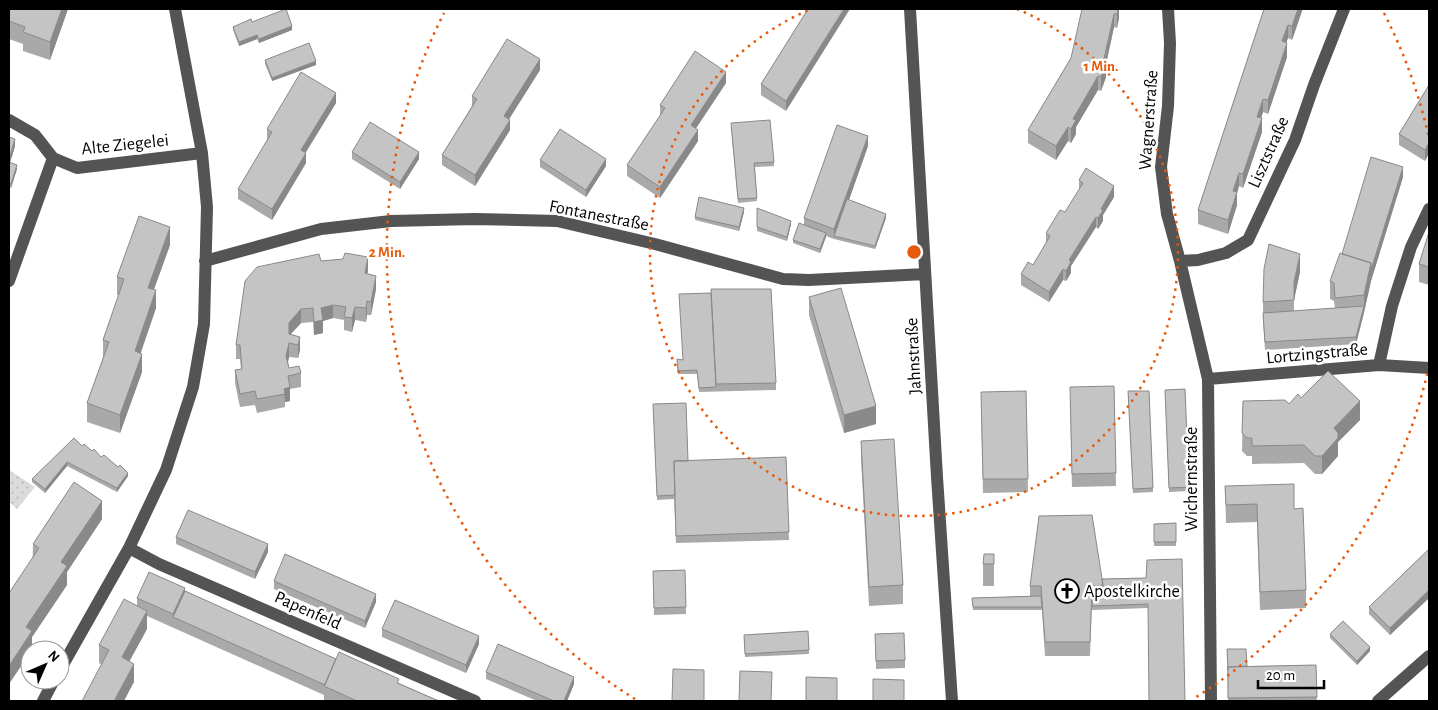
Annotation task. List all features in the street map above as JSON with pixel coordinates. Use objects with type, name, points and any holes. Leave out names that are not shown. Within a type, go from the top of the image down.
[{"type":"street","points":[[70,652],[129,548],[166,470],[193,387],[204,324],[207,207],[202,153],[175,9]]},
{"type":"street","name":"Jahnstraße","points":[[910,9],[952,701]]},
{"type":"street","name":"Wagnerstraße","points":[[1168,9],[1170,43],[1168,106],[1161,167],[1167,214],[1180,260]]},
{"type":"street","name":"Lisztstraße","points":[[1180,260],[1198,260],[1226,253],[1248,240],[1295,140],[1344,9]]},
{"type":"street","name":"Alte Ziegelei","points":[[9,120],[35,136],[53,158],[77,168],[202,153]]},
{"type":"street","points":[[9,281],[53,158]]},
{"type":"street","points":[[1379,365],[1392,306],[1411,248],[1429,209]]},
{"type":"street","name":"Fontanestraße","points":[[205,261],[322,229],[391,221],[474,219],[557,222],[655,244],[783,278],[809,280],[925,274]]},
{"type":"street","name":"Wichernstraße","points":[[1180,260],[1208,379],[1211,701]]},
{"type":"street","name":"Lortzingstraße","points":[[1208,379],[1379,365],[1429,368]]},
{"type":"street","name":"Papenfeld","points":[[129,548],[168,568],[475,701]]},
{"type":"street","points":[[1378,701],[1429,656]]},
{"type":"shaded area","points":[[9,470],[35,487],[17,509],[9,502]]},
{"type":"building","points":[[9,9],[62,9],[50,42],[23,32],[25,27],[9,21]]},
{"type":"building","points":[[286,9],[292,26],[259,39],[257,35],[239,42],[233,27],[251,19],[252,22]]},
{"type":"building","points":[[808,9],[844,9],[786,101],[761,84]]},
{"type":"building","points":[[1082,9],[1118,9],[1117,14],[1114,14],[1103,63],[1106,64],[1101,77],[1098,76],[1073,119],[1076,120],[1071,129],[1068,127],[1056,146],[1028,130],[1071,58]]},
{"type":"building","points":[[1264,9],[1298,9],[1292,26],[1288,25],[1282,41],[1287,43],[1268,100],[1263,99],[1257,117],[1262,118],[1243,174],[1239,173],[1233,191],[1237,192],[1228,220],[1198,210]]},
{"type":"building","points":[[507,39],[540,59],[504,116],[510,120],[475,175],[442,155],[477,99],[472,96]]},
{"type":"building","points":[[309,43],[316,61],[272,78],[265,60]]},
{"type":"building","points":[[695,51],[726,72],[691,125],[698,130],[660,187],[627,165],[665,108],[660,105]]},
{"type":"building","points":[[301,72],[336,93],[301,150],[306,153],[272,209],[238,189],[272,132],[267,129]]},
{"type":"building","points":[[1429,85],[1429,143],[1425,150],[1399,134]]},
{"type":"building","points":[[770,120],[774,162],[754,163],[757,198],[738,199],[731,123]]},
{"type":"building","points":[[370,122],[419,152],[400,182],[352,152]]},
{"type":"building","points":[[837,125],[868,136],[834,229],[804,218]]},
{"type":"building","points":[[560,129],[606,159],[586,190],[540,160]]},
{"type":"building","points":[[9,137],[15,139],[9,159]]},
{"type":"building","points":[[1371,157],[1403,167],[1371,270],[1371,263],[1342,254]]},
{"type":"building","points":[[9,162],[17,165],[11,184],[9,183]]},
{"type":"building","points":[[1086,168],[1114,186],[1101,209],[1103,210],[1098,218],[1096,217],[1069,260],[1071,262],[1066,271],[1063,269],[1049,292],[1021,274],[1028,262],[1033,265],[1050,236],[1046,233],[1060,210],[1065,212],[1083,183],[1079,180]]},
{"type":"building","points":[[699,197],[744,208],[739,227],[695,217]]},
{"type":"building","points":[[847,199],[886,214],[875,246],[834,236]]},
{"type":"building","points":[[757,208],[791,221],[787,237],[757,227]]},
{"type":"building","points":[[139,216],[170,227],[148,288],[156,290],[135,351],[142,354],[120,415],[87,403],[109,342],[103,340],[124,279],[117,277]]},
{"type":"building","points":[[799,223],[826,233],[820,249],[793,240]]},
{"type":"building","points":[[1429,232],[1429,267],[1419,264]]},
{"type":"building","points":[[1269,244],[1300,254],[1294,282],[1294,300],[1263,302],[1264,269]]},
{"type":"building","points":[[345,253],[368,257],[365,273],[376,276],[371,302],[367,301],[366,308],[355,307],[352,318],[344,317],[346,307],[333,305],[321,308],[323,320],[314,322],[313,308],[301,309],[289,323],[289,334],[300,337],[298,345],[289,343],[286,356],[289,368],[299,366],[301,373],[288,376],[290,387],[284,389],[285,394],[257,399],[255,391],[240,394],[235,370],[242,369],[240,345],[236,345],[245,281],[257,267],[319,254],[321,261],[343,259]]},
{"type":"building","points":[[1340,253],[1371,263],[1364,295],[1335,298],[1334,283],[1330,281]]},
{"type":"building","points":[[841,288],[876,406],[844,415],[809,297]]},
{"type":"building","points":[[711,289],[771,289],[776,383],[716,384]]},
{"type":"building","points":[[711,293],[716,387],[699,388],[697,370],[678,371],[677,359],[683,360],[679,294]]},
{"type":"building","points":[[1364,306],[1356,337],[1265,342],[1263,313]]},
{"type":"building","points":[[1328,371],[1360,401],[1334,428],[1338,433],[1338,438],[1322,456],[1315,456],[1304,445],[1252,446],[1252,438],[1247,438],[1242,433],[1243,401],[1285,400],[1289,404],[1298,394],[1301,398]]},
{"type":"building","points":[[1114,386],[1116,473],[1072,474],[1070,387]]},
{"type":"building","points":[[1185,389],[1189,487],[1169,488],[1165,390]]},
{"type":"building","points":[[1026,391],[1028,479],[983,479],[981,392]]},
{"type":"building","points":[[1128,391],[1149,391],[1153,488],[1133,489]]},
{"type":"building","points":[[686,403],[688,461],[674,461],[675,495],[657,496],[653,404]]},
{"type":"building","points":[[74,438],[82,446],[84,444],[92,451],[94,449],[101,457],[104,455],[118,467],[120,465],[128,473],[117,488],[67,462],[45,489],[32,479]]},
{"type":"building","points":[[894,439],[903,585],[869,587],[861,441]]},
{"type":"building","points":[[786,457],[789,532],[676,536],[674,461]]},
{"type":"building","points":[[74,482],[102,501],[61,562],[67,566],[26,627],[32,631],[26,640],[20,640],[20,649],[9,666],[9,593],[39,548],[33,544]]},
{"type":"building","points":[[1294,484],[1294,509],[1303,508],[1306,590],[1260,592],[1257,504],[1226,505],[1225,486]]},
{"type":"building","points":[[188,510],[268,544],[255,572],[176,537]]},
{"type":"building","name":"Apostelkirche","points":[[1092,515],[1103,585],[1092,586],[1090,642],[1045,642],[1041,586],[1030,586],[1039,516]]},
{"type":"building","points":[[1176,523],[1176,542],[1154,542],[1154,524]]},
{"type":"building","points":[[1429,549],[1429,590],[1390,628],[1369,607]]},
{"type":"building","points":[[285,554],[376,594],[365,621],[274,581]]},
{"type":"building","points":[[984,554],[994,554],[994,564],[983,564]]},
{"type":"building","points":[[1182,559],[1185,701],[1149,701],[1148,604],[1092,606],[1092,596],[1103,595],[1102,579],[1146,578],[1147,560]]},
{"type":"building","points":[[685,570],[686,607],[654,608],[653,571]]},
{"type":"building","points":[[149,572],[185,588],[173,614],[137,598]]},
{"type":"building","points":[[185,591],[336,659],[325,685],[173,617]]},
{"type":"building","points":[[1041,596],[1042,607],[973,607],[972,598]]},
{"type":"building","points":[[124,599],[147,611],[122,657],[134,664],[114,701],[82,701],[109,650],[99,645]]},
{"type":"building","points":[[395,600],[479,636],[466,665],[382,629]]},
{"type":"building","points":[[1343,621],[1370,647],[1357,661],[1330,634]]},
{"type":"building","points":[[808,631],[809,650],[745,654],[744,635]]},
{"type":"building","points":[[904,633],[905,660],[876,661],[875,634]]},
{"type":"building","points":[[498,644],[574,677],[564,701],[554,701],[486,672]]},
{"type":"building","points":[[1227,649],[1246,649],[1247,666],[1228,667],[1228,670]]},
{"type":"building","points":[[339,652],[399,679],[397,683],[439,701],[357,701],[324,686]]},
{"type":"building","points":[[1316,665],[1317,697],[1228,698],[1228,667]]},
{"type":"building","points":[[673,669],[704,670],[704,701],[672,701]]},
{"type":"building","points":[[740,671],[772,672],[771,701],[739,701]]},
{"type":"building","points":[[806,677],[837,678],[837,701],[806,701]]},
{"type":"building","points":[[873,679],[904,680],[904,701],[873,701]]},
{"type":"place","name":"Apostelkirche","points":[[1067,591]]}]
